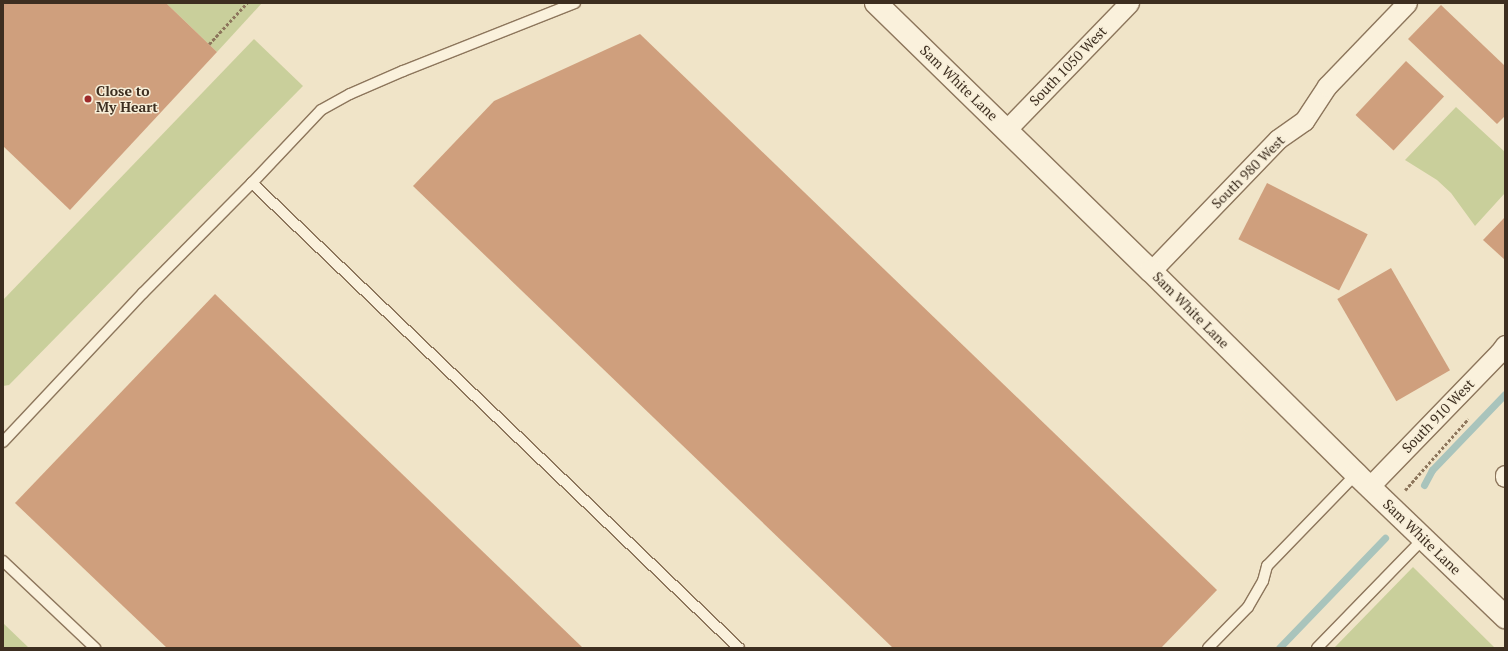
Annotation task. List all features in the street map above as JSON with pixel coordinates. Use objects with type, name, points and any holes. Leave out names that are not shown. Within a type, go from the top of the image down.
[{"type":"street","name":"Sam White Lane","points":[[876,3],[1007,129],[1362,480],[1423,539],[1502,609]]},
{"type":"street","name":"South 1050 West","points":[[1007,129],[1129,3]]},
{"type":"street","name":"South 980 West","points":[[1151,271],[1278,139],[1304,121],[1327,86],[1407,3]]},
{"type":"street","name":"South 910 West","points":[[1362,480],[1499,353],[1505,345]]},
{"type":"lane","points":[[3,442],[143,293],[252,183],[321,110],[350,94],[575,3]]},
{"type":"lane","points":[[252,183],[739,648]]},
{"type":"lane","points":[[1208,648],[1248,607],[1264,581],[1267,566],[1362,480]]},
{"type":"lane","points":[[1317,648],[1423,539]]},
{"type":"lane","points":[[3,560],[95,648]]},
{"type":"path","points":[[209,44],[247,3]]},
{"type":"path","points":[[1390,507],[1468,418]]},
{"type":"green space","points":[[166,3],[262,3],[217,52]]},
{"type":"green space","points":[[254,39],[303,86],[9,385],[3,386],[3,300]]},
{"type":"green space","points":[[1456,107],[1505,152],[1505,193],[1475,226],[1451,193],[1437,180],[1405,160]]},
{"type":"green space","points":[[1413,567],[1495,648],[1334,648]]},
{"type":"green space","points":[[3,623],[29,648],[3,648]]},
{"type":"building","name":"Close to My Heart","points":[[3,3],[166,3],[217,52],[70,210],[3,146]]},
{"type":"building","points":[[1441,5],[1505,66],[1505,116],[1497,124],[1408,39]]},
{"type":"building","points":[[640,34],[1217,590],[1161,648],[893,648],[413,186],[494,101]]},
{"type":"building","points":[[1406,61],[1444,96],[1394,151],[1356,115]]},
{"type":"building","points":[[1267,183],[1368,234],[1339,290],[1238,239]]},
{"type":"building","points":[[1505,217],[1505,260],[1483,240]]},
{"type":"building","points":[[1391,268],[1450,370],[1396,401],[1337,299]]},
{"type":"building","points":[[215,294],[583,648],[167,648],[15,503]]},
{"type":"waterway","points":[[1424,485],[1432,470],[1505,394]]},
{"type":"waterway","points":[[1279,648],[1385,538]]},
{"type":"place","name":"Close to My Heart","points":[[88,99]]}]
